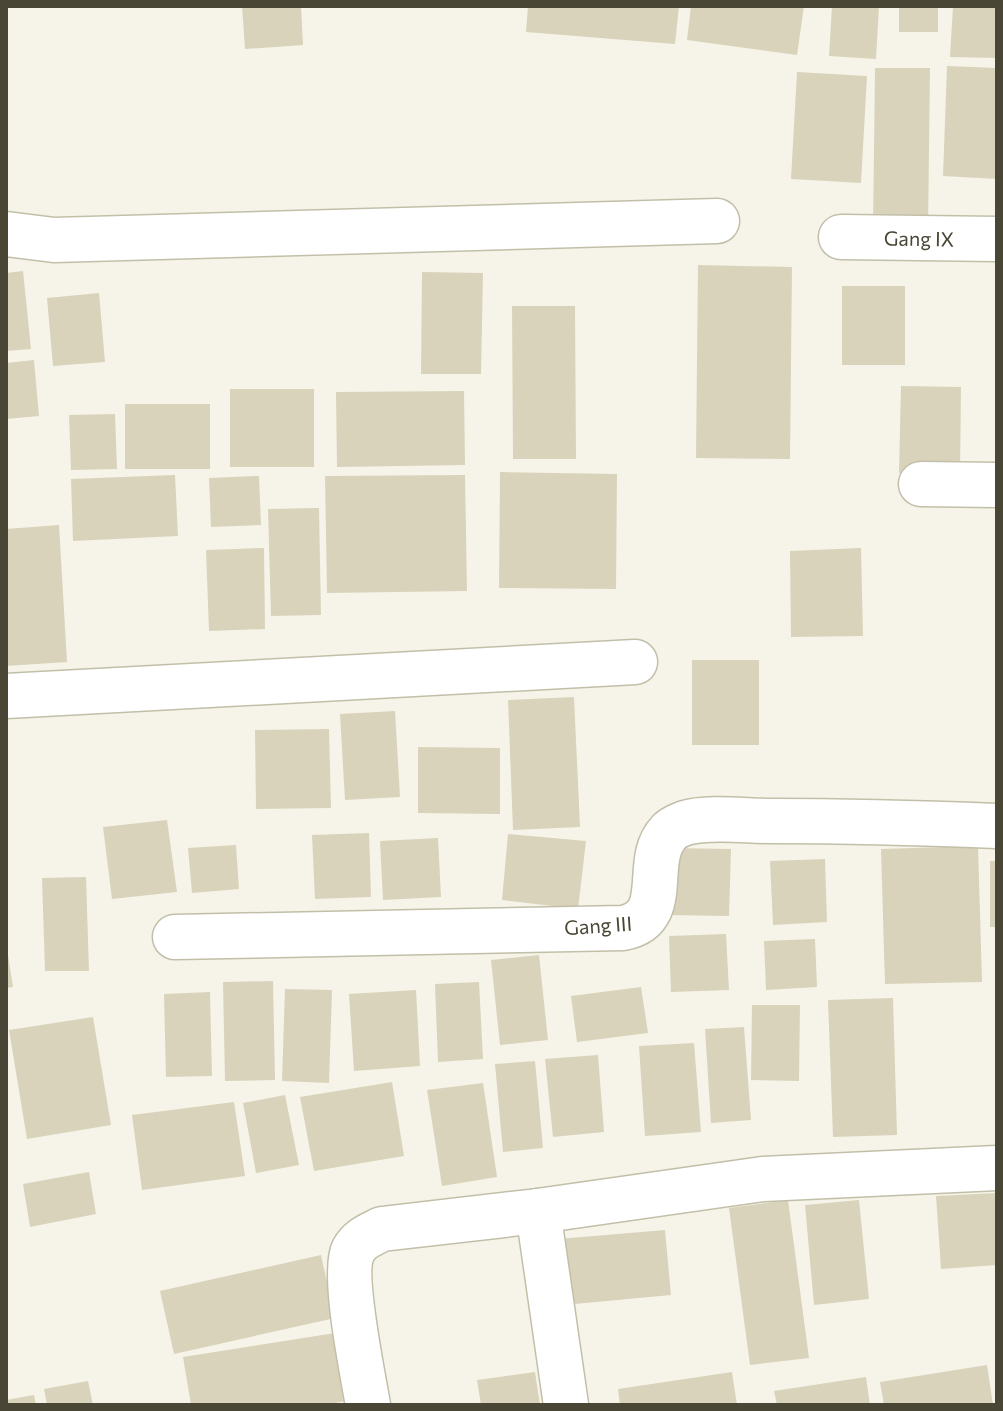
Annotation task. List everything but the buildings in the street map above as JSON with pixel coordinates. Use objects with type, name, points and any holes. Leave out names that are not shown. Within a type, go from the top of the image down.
[{"type":"street","points":[[6,234],[54,240],[717,221]]},
{"type":"street","name":"Gang IX","points":[[841,237],[997,239]]},
{"type":"street","points":[[921,484],[997,485]]},
{"type":"street","points":[[6,696],[635,662]]},
{"type":"street","name":"Gang III","points":[[175,937],[623,928],[638,925],[648,916],[660,846],[670,831],[684,823],[873,821],[997,826]]},
{"type":"street","points":[[368,1405],[355,1330],[350,1264],[353,1251],[363,1238],[382,1229],[538,1211],[763,1179],[997,1168]]},
{"type":"street","points":[[538,1211],[566,1405]]}]
